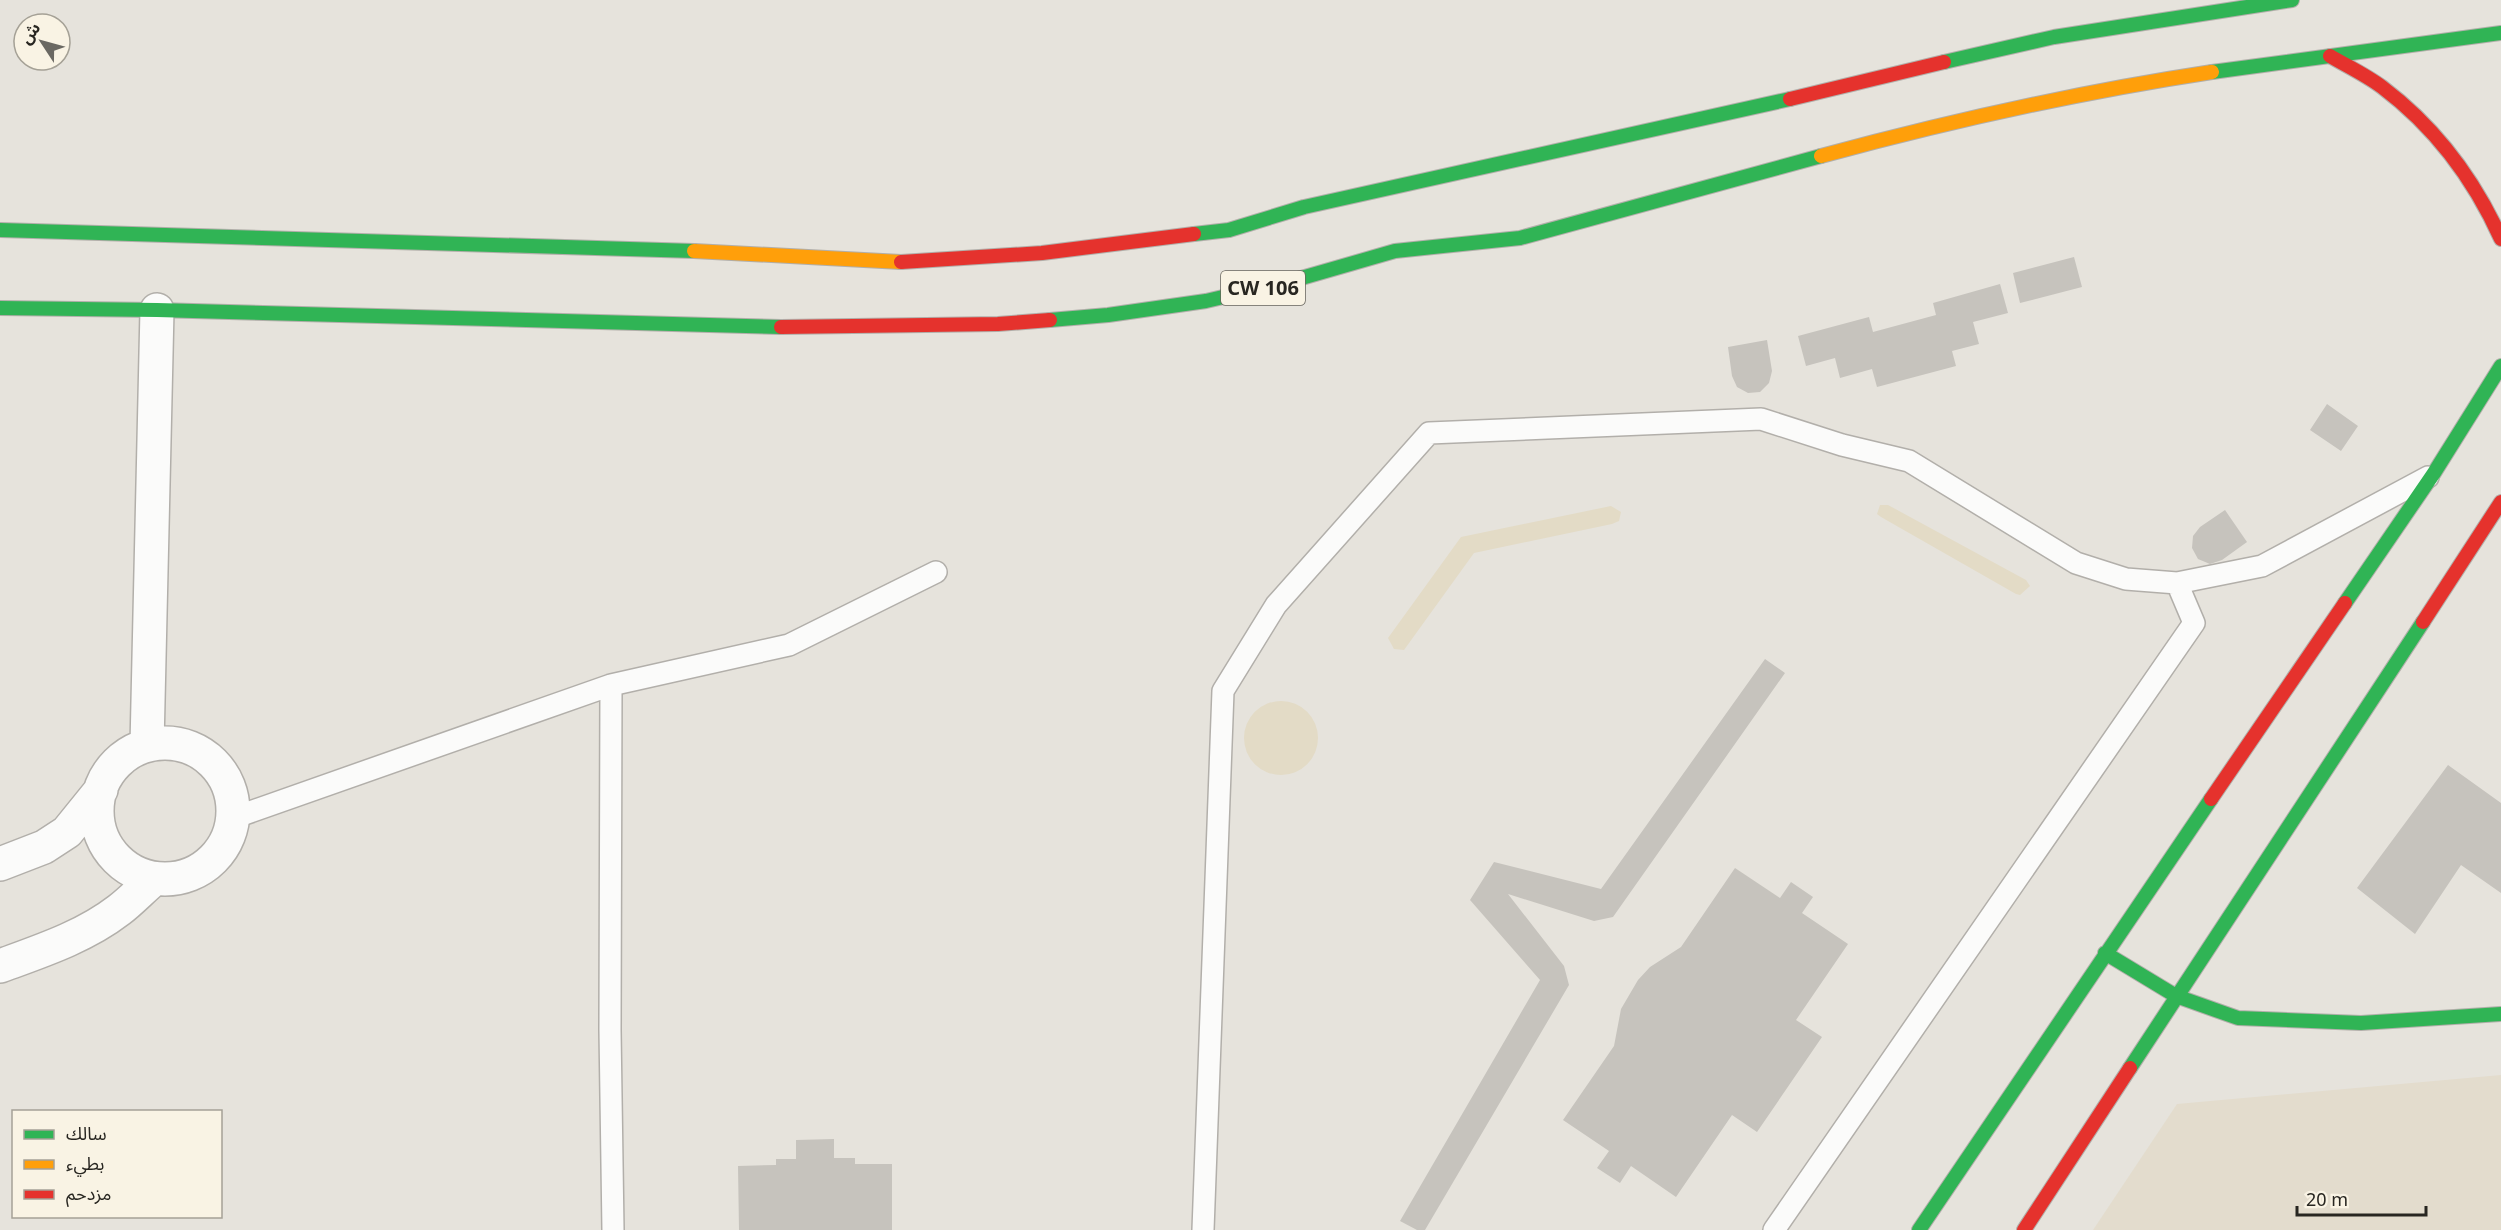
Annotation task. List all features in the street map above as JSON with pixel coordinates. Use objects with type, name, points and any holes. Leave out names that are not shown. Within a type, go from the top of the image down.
[{"type":"main road","points":[[0,230],[751,253],[911,262],[1042,253],[1229,230],[1304,207],[1712,118],[2054,38],[2292,0]]},
{"type":"main road","name":"CW 106","points":[[0,308],[157,310],[815,328],[998,324],[1108,315],[1206,301],[1292,281],[1395,251],[1520,238],[1848,148],[2080,94],[2210,72],[2501,33]]},
{"type":"main road","points":[[2330,56],[2379,85],[2424,123],[2461,166],[2492,215],[2501,239]]},
{"type":"main road","points":[[1919,1230],[2105,953],[2434,473],[2501,366]]},
{"type":"main road","points":[[2024,1230],[2501,502]]},
{"type":"main road","points":[[2105,953],[2176,996],[2238,1018],[2361,1023],[2501,1014]]},
{"type":"street","points":[[147,745],[157,310]]},
{"type":"street","points":[[0,864],[44,847],[67,832],[100,790],[111,770],[127,754],[147,745],[169,743],[191,747],[209,758],[224,775],[232,796],[233,818],[228,840],[215,858],[197,872],[176,878],[154,879],[132,871],[113,856],[101,836],[97,813],[100,790]]},
{"type":"street","points":[[0,966],[72,939],[97,925],[120,910],[154,879]]},
{"type":"lane","points":[[1203,1230],[1223,691],[1276,605],[1429,433],[1761,419],[1842,446],[1909,461],[2076,563],[2126,579],[2177,583],[2262,566],[2434,473]]},
{"type":"lane","points":[[233,818],[611,685],[789,645],[936,572]]},
{"type":"lane","points":[[1774,1230],[2194,623],[2177,583]]},
{"type":"lane","points":[[611,685],[610,1030],[613,1230]]},
{"type":"shaded area","points":[[1880,505],[1888,505],[2026,580],[2030,586],[2020,595],[2016,594],[1881,517],[1877,514]]},
{"type":"shaded area","points":[[1611,506],[1621,512],[1619,521],[1612,524],[1474,553],[1404,650],[1394,649],[1388,638],[1461,537]]},
{"type":"shaded area","points":[[1274,701],[1288,701],[1302,707],[1312,717],[1318,731],[1316,752],[1302,769],[1288,775],[1274,775],[1260,769],[1250,759],[1244,745],[1244,731],[1250,717],[1260,707]]},
{"type":"shaded area","points":[[2501,1075],[2501,1230],[2093,1230],[2177,1104]]},
{"type":"building","points":[[2074,257],[2082,287],[2020,303],[2013,273]]},
{"type":"building","points":[[2000,284],[2008,313],[1973,322],[1979,344],[1952,351],[1956,366],[1877,387],[1872,369],[1840,378],[1835,358],[1806,366],[1798,336],[1869,317],[1873,332],[1936,315],[1933,303]]},
{"type":"building","points":[[1767,340],[1772,371],[1769,383],[1760,392],[1748,393],[1737,387],[1732,376],[1728,347]]},
{"type":"building","points":[[2327,404],[2358,426],[2341,451],[2310,430]]},
{"type":"building","points":[[2225,510],[2247,542],[2222,560],[2210,564],[2198,559],[2192,548],[2193,536],[2200,527]]},
{"type":"building","points":[[1765,659],[1785,673],[1613,917],[1594,921],[1508,894],[1564,966],[1569,985],[1425,1230],[1417,1230],[1400,1221],[1540,980],[1470,900],[1494,862],[1601,889]]},
{"type":"building","points":[[2448,765],[2501,803],[2501,893],[2461,865],[2415,934],[2357,888]]},
{"type":"building","points":[[1735,868],[1780,898],[1791,882],[1813,897],[1802,913],[1848,944],[1796,1020],[1822,1037],[1757,1132],[1732,1115],[1676,1197],[1631,1166],[1620,1183],[1597,1168],[1609,1151],[1563,1120],[1614,1046],[1621,1009],[1638,980],[1650,967],[1681,947]]},
{"type":"building","points":[[834,1139],[834,1158],[855,1158],[855,1164],[892,1164],[892,1230],[739,1230],[738,1166],[776,1165],[776,1159],[796,1159],[796,1140]]},
{"type":"traffic: fast","points":[[1944,62],[2054,37],[2292,0]]},
{"type":"traffic: fast","points":[[2212,72],[2501,33]]},
{"type":"traffic: fast","points":[[1194,234],[1229,230],[1304,207],[1790,99]]},
{"type":"traffic: fast","points":[[1050,320],[1108,315],[1206,301],[1291,281],[1395,251],[1520,238],[1821,156]]},
{"type":"traffic: fast","points":[[0,230],[694,251]]},
{"type":"traffic: fast","points":[[0,308],[157,310],[781,327]]},
{"type":"traffic: fast","points":[[2345,603],[2434,473],[2501,366]]},
{"type":"traffic: fast","points":[[2130,1068],[2423,622]]},
{"type":"traffic: fast","points":[[1919,1230],[2211,799]]},
{"type":"traffic: fast","points":[[2105,953],[2176,996],[2238,1018],[2361,1023],[2501,1014]]},
{"type":"traffic: slow","points":[[1821,156],[2015,108],[2212,72]]},
{"type":"traffic: slow","points":[[694,251],[901,262]]},
{"type":"traffic: jam","points":[[2330,56],[2382,87],[2436,137],[2465,175],[2501,239]]},
{"type":"traffic: jam","points":[[1790,99],[1944,62]]},
{"type":"traffic: jam","points":[[901,262],[1042,253],[1194,234]]},
{"type":"traffic: jam","points":[[781,327],[998,324],[1050,320]]},
{"type":"traffic: jam","points":[[2423,622],[2501,502]]},
{"type":"traffic: jam","points":[[2211,799],[2345,603]]},
{"type":"traffic: jam","points":[[2024,1230],[2130,1068]]}]
